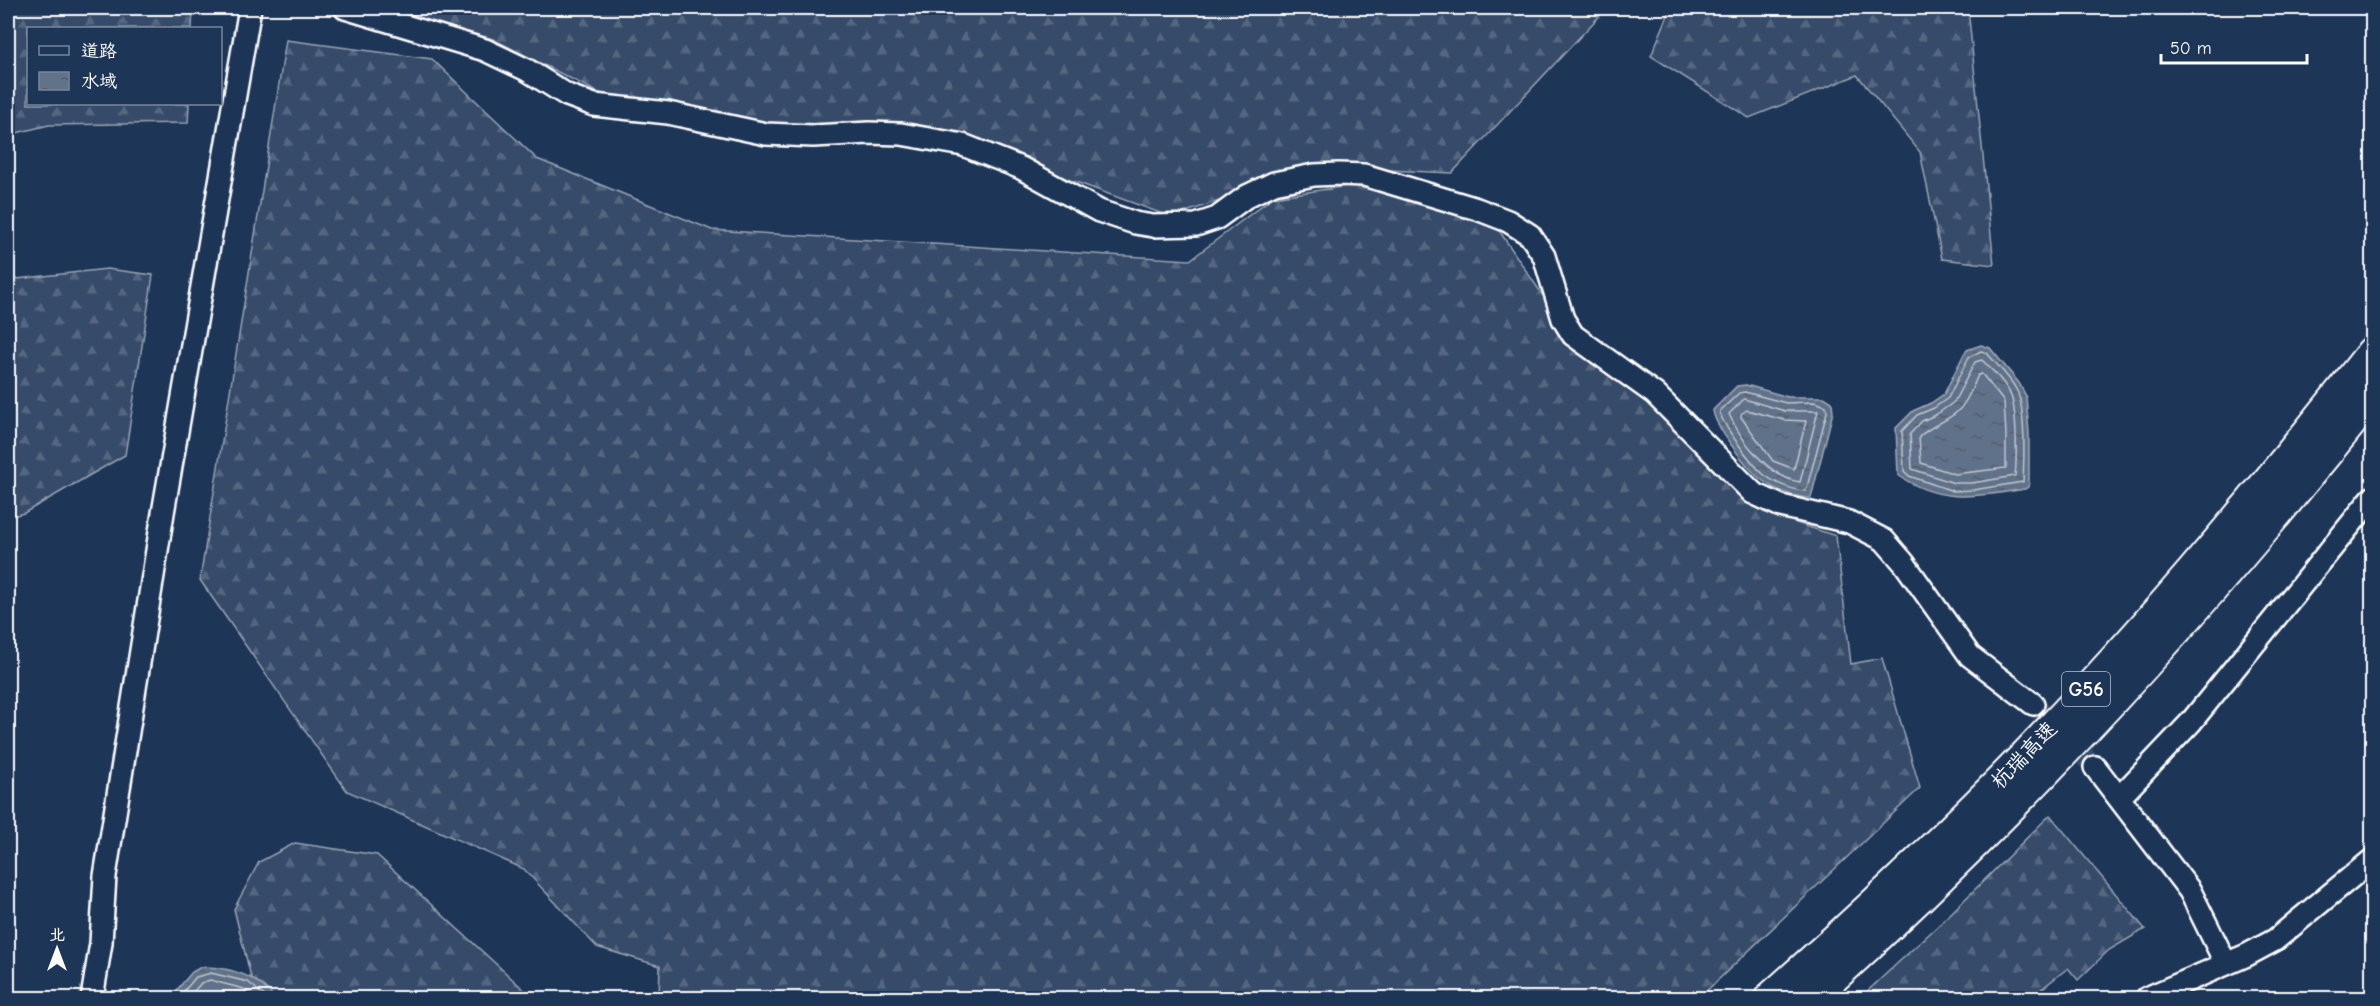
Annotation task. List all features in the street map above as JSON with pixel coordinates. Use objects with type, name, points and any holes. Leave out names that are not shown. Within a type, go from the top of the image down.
[{"type":"highway","name":"杭瑞高速","points":[[1770,999],[1924,856],[2069,708],[2250,502],[2373,352]]},
{"type":"highway","name":"杭瑞高速","points":[[1811,999],[1944,876],[2097,719],[2264,528],[2373,397]]},
{"type":"street","points":[[92,999],[101,943],[105,876],[162,513],[250,8]]},
{"type":"street","points":[[345,8],[485,50],[527,70],[567,95],[594,105],[668,113],[766,134],[813,136],[901,134],[963,145],[1021,168],[1099,211],[1135,223],[1153,226],[1196,225],[1217,219],[1247,196],[1274,183],[1314,175],[1339,174],[1364,175],[1478,209],[1508,221],[1530,235],[1541,250],[1563,319],[1573,335],[1655,394],[1753,494],[1781,506],[1850,522],[1884,540],[1904,563],[1970,656],[2033,704]]},
{"type":"street","points":[[2119,798],[2191,722],[2373,498]]},
{"type":"street","points":[[2095,767],[2190,891],[2226,964]]},
{"type":"street","points":[[2147,999],[2275,940],[2373,860]]},
{"type":"green space","points":[[8,8],[193,8],[192,27],[27,27],[27,105],[189,105],[188,123],[49,125],[8,135]]},
{"type":"green space","points":[[378,8],[1607,8],[1452,173],[1321,167],[1171,217],[932,129],[772,129],[609,98],[493,39]]},
{"type":"green space","points":[[1671,8],[1968,8],[1994,265],[1942,259],[1920,152],[1857,75],[1749,118],[1651,56]]},
{"type":"green space","points":[[286,40],[432,59],[537,159],[712,230],[1190,260],[1273,197],[1355,185],[1496,226],[1583,355],[1659,400],[1763,512],[1836,536],[1851,664],[1882,658],[1920,788],[1699,998],[659,998],[660,966],[597,947],[524,869],[347,791],[200,580]]},
{"type":"green space","points":[[107,269],[153,275],[125,455],[24,513],[8,517],[8,280]]},
{"type":"green space","points":[[2050,815],[2145,929],[2109,950],[2078,980],[2068,968],[2039,991],[2044,998],[1860,998],[1942,922]]},
{"type":"green space","points":[[295,843],[377,855],[533,998],[274,998],[251,977],[234,909],[259,862]]},
{"type":"water","points":[[1981,345],[1990,348],[2019,383],[2026,396],[2029,486],[2008,492],[1960,496],[1929,491],[1914,485],[1898,475],[1896,428],[1913,411],[1944,394],[1967,350]]},
{"type":"water","points":[[1746,385],[1788,397],[1824,397],[1832,402],[1833,412],[1811,498],[1786,493],[1763,481],[1742,459],[1719,427],[1713,410],[1737,386]]},
{"type":"water","points":[[201,967],[221,968],[242,974],[268,990],[274,998],[170,998],[192,972]]},
{"type":"tunnel","points":[[2033,704],[2095,767]]}]
